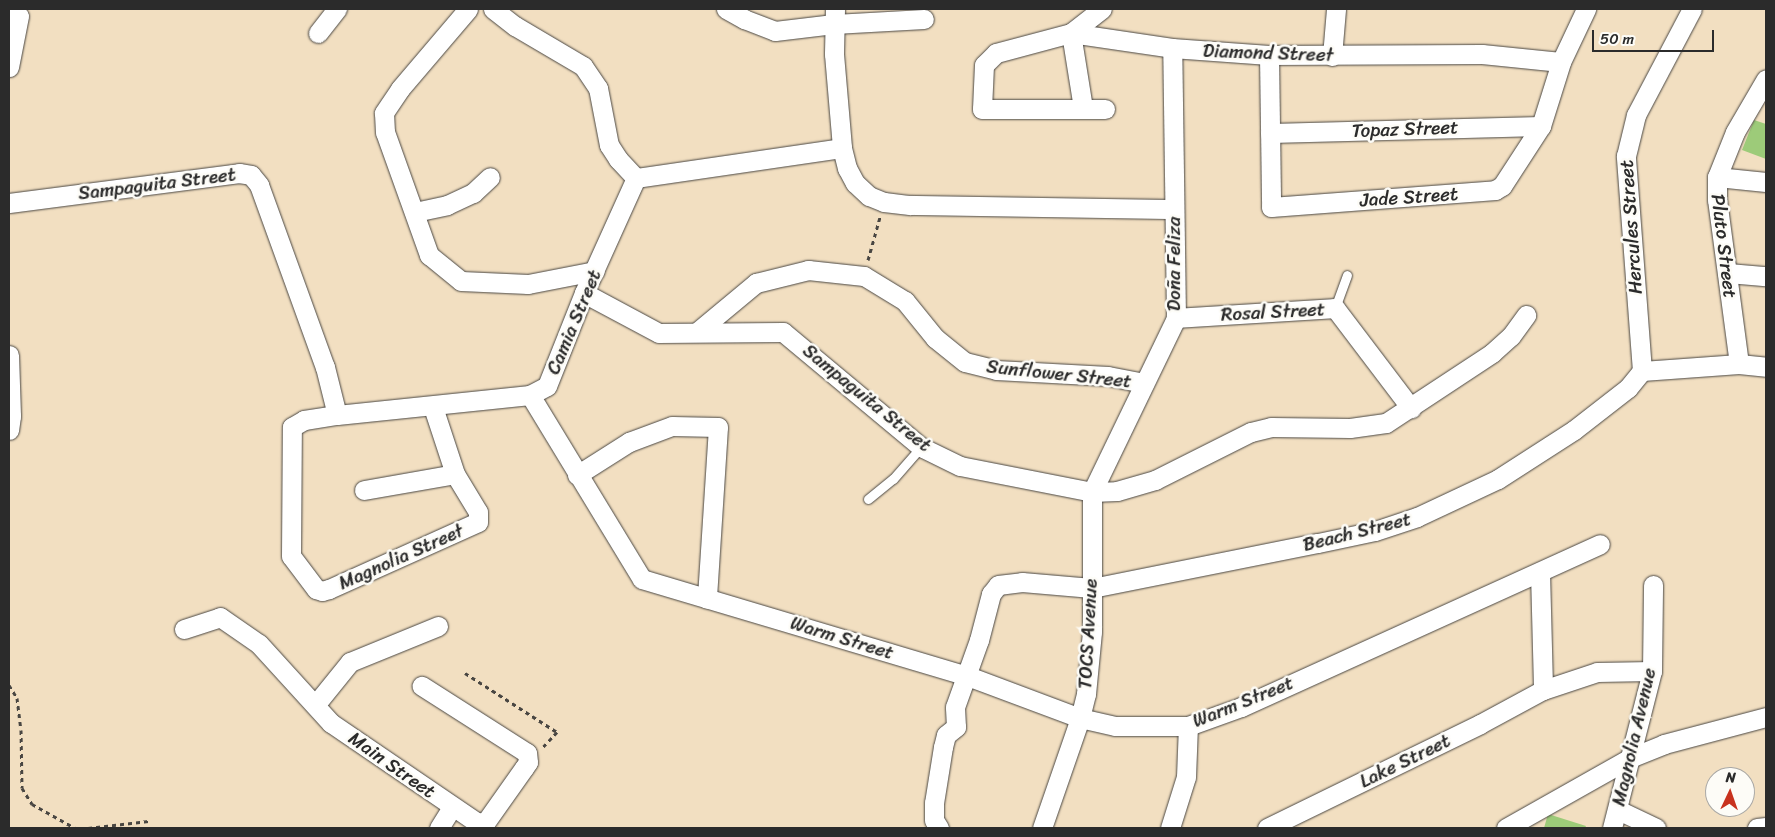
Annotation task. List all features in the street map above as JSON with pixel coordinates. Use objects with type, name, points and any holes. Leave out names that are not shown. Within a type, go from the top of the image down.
[{"type":"street","points":[[318,33],[337,9]]},
{"type":"street","points":[[468,9],[400,89],[384,113],[385,132],[429,255],[461,281],[528,284],[596,272]]},
{"type":"street","points":[[493,9],[515,26],[582,66],[598,88],[610,145],[618,159],[636,178],[842,148]]},
{"type":"street","points":[[726,9],[744,19],[775,31],[834,16],[924,19]]},
{"type":"street","points":[[1102,9],[1071,33],[1083,108],[1105,109]]},
{"type":"street","points":[[1332,56],[1336,9]]},
{"type":"street","name":"Jade Street","points":[[1269,55],[1271,208],[1495,190],[1502,186],[1541,126],[1561,62],[1586,9]]},
{"type":"street","name":"Hercules Street","points":[[1642,371],[1626,156],[1636,115],[1692,9]]},
{"type":"street","points":[[9,13],[19,16],[9,67]]},
{"type":"street","points":[[834,16],[834,54],[842,148],[847,168],[855,183],[869,196],[884,202],[1174,209]]},
{"type":"street","name":"Diamond Street","points":[[1083,108],[982,109],[984,65],[996,53],[1071,33],[1172,48],[1269,55],[1482,54],[1561,62]]},
{"type":"street","name":"Doña Feliza","points":[[1092,492],[1176,318],[1172,48]]},
{"type":"street","name":"Pluto Street","points":[[1739,364],[1717,200],[1717,177],[1735,132],[1766,80]]},
{"type":"street","name":"Topaz Street","points":[[1270,133],[1541,126]]},
{"type":"street","name":"Sampaguita Street","points":[[9,202],[239,173],[251,176],[259,185],[324,367],[337,415]]},
{"type":"street","points":[[415,212],[447,205],[472,193],[490,177]]},
{"type":"street","points":[[1717,177],[1766,182]]},
{"type":"street","name":"Camia Street","points":[[433,407],[530,395],[547,386],[584,292],[596,272],[636,178]]},
{"type":"street","name":"Sunflower Street","points":[[697,332],[756,283],[808,270],[864,276],[905,301],[935,338],[966,362],[996,370],[1108,376],[1144,383]]},
{"type":"street","points":[[1728,273],[1766,276]]},
{"type":"street","name":"Sampaguita Street","points":[[584,292],[660,333],[783,332],[921,447],[960,466],[1092,492],[1117,491],[1154,480],[1251,432],[1271,427],[1350,428],[1386,423],[1492,352],[1510,336],[1526,315]]},
{"type":"street","name":"Rosal Street","points":[[1176,318],[1335,308],[1411,408]]},
{"type":"street","points":[[9,355],[11,416],[9,430]]},
{"type":"street","points":[[1642,371],[1739,364],[1766,367]]},
{"type":"street","name":"Beach Street","points":[[965,676],[979,640],[991,594],[998,585],[1022,582],[1092,588],[1375,531],[1417,517],[1498,479],[1574,430],[1628,388],[1642,371]]},
{"type":"street","name":"Warm Street","points":[[530,395],[642,579],[707,599],[756,611],[965,676],[1080,718],[1115,726],[1188,726],[1241,707],[1600,544]]},
{"type":"street","name":"Magnolia Street","points":[[433,407],[455,474],[478,512],[478,522],[329,589],[322,591],[316,589],[291,556],[292,427],[304,420],[337,415],[433,407]]},
{"type":"street","points":[[577,475],[629,442],[672,426],[718,427],[707,599]]},
{"type":"street","points":[[364,490],[455,474]]},
{"type":"street","name":"TOCS Avenue","points":[[1042,828],[1080,718],[1090,666],[1092,492]]},
{"type":"street","points":[[1540,572],[1543,690]]},
{"type":"street","name":"Magnolia Avenue","points":[[1612,828],[1652,671],[1653,585]]},
{"type":"street","name":"Main Street","points":[[184,629],[220,617],[259,644],[332,723],[452,807],[439,828]]},
{"type":"street","points":[[316,704],[350,662],[438,626]]},
{"type":"street","name":"Lake Street","points":[[1267,828],[1480,724],[1543,690],[1596,672],[1652,671]]},
{"type":"street","points":[[939,828],[934,820],[938,771],[946,735],[956,727],[955,707],[965,676]]},
{"type":"street","points":[[422,686],[520,746],[527,753],[528,762],[498,808],[485,823],[476,822],[452,807]]},
{"type":"street","points":[[1506,828],[1630,758],[1664,744],[1766,717]]},
{"type":"street","points":[[1170,828],[1186,778],[1188,726]]},
{"type":"street","points":[[1618,810],[1656,828]]},
{"type":"street","points":[[1757,828],[1766,827]]},
{"type":"lane","points":[[1335,308],[1348,275]]},
{"type":"lane","points":[[868,498],[893,479],[921,447]]},
{"type":"path","points":[[864,276],[884,202]]},
{"type":"path","points":[[465,673],[557,732],[528,762]]},
{"type":"path","points":[[9,686],[17,698],[21,730],[22,788],[32,804],[75,828]]},
{"type":"path","points":[[88,828],[149,820]]},
{"type":"green space","points":[[1754,120],[1766,124],[1766,159],[1742,150]]},
{"type":"green space","points":[[1548,814],[1586,826],[1585,828],[1544,828]]}]
